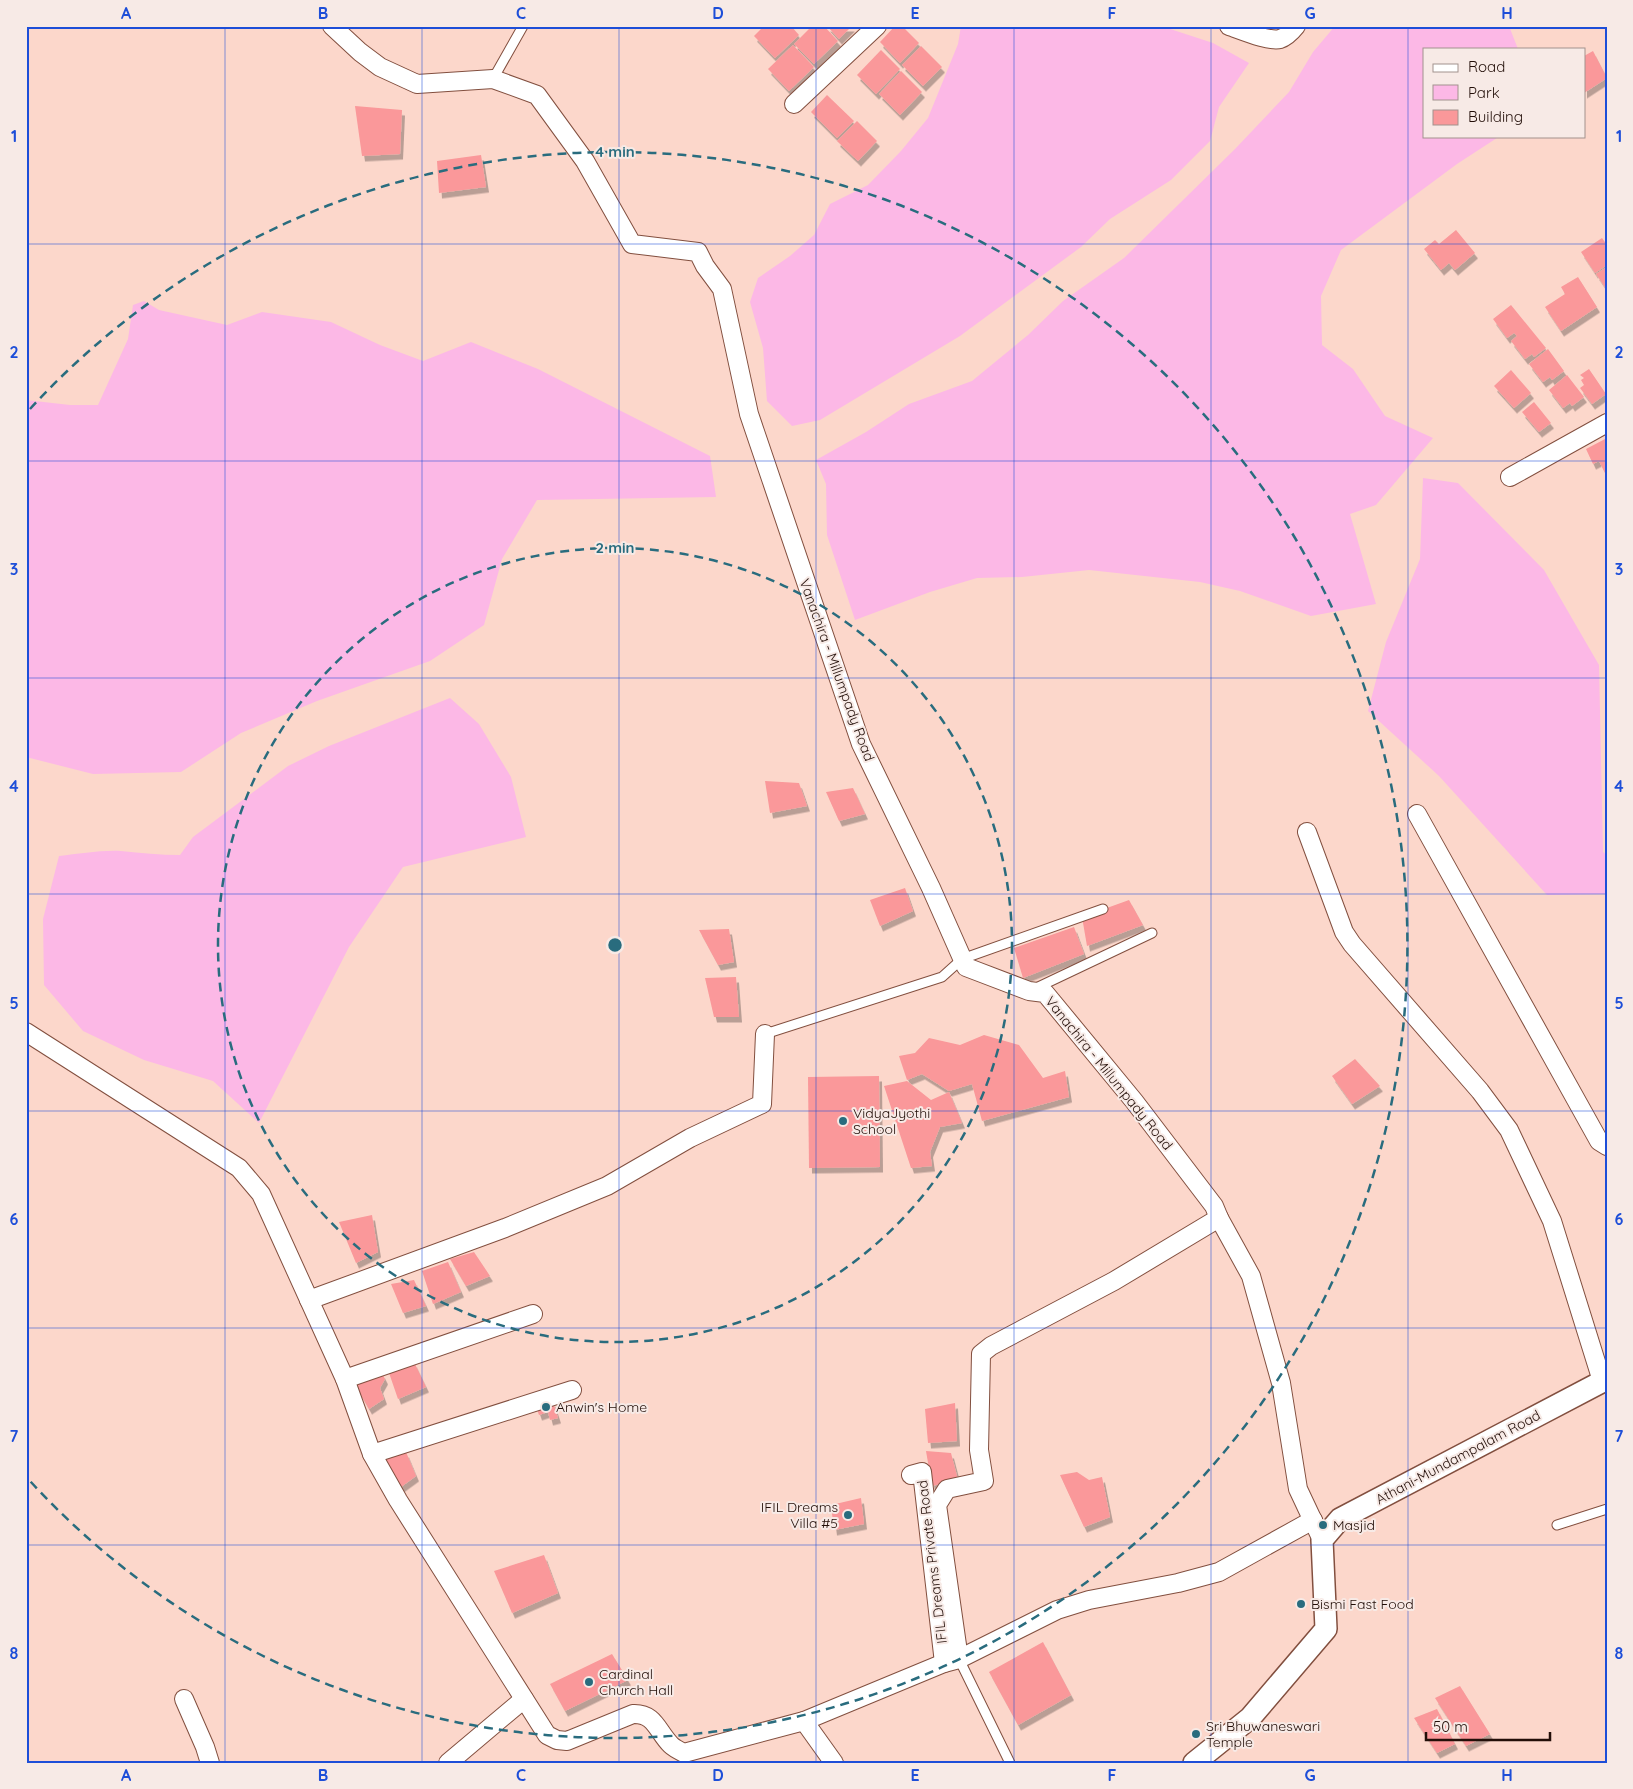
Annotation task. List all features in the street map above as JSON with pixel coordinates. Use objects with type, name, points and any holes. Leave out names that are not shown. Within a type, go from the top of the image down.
[{"type":"street","name":"Vanachira - Millumpady Road","points":[[332,26],[360,52],[380,67],[417,84],[493,79],[537,95],[585,161],[632,244],[698,252],[705,266],[722,289],[749,414],[861,744],[931,888],[962,959],[966,967],[1029,991],[1045,994],[1145,1116],[1214,1206],[1250,1276],[1282,1383],[1298,1489],[1322,1540]]},
{"type":"street","points":[[794,104],[877,26]]},
{"type":"street","points":[[1229,26],[1272,39],[1281,39],[1296,26]]},
{"type":"street","points":[[1510,477],[1607,423]]},
{"type":"street","points":[[1418,814],[1600,1141],[1607,1146]]},
{"type":"street","points":[[1307,832],[1344,932],[1352,944],[1480,1090],[1509,1130],[1552,1221],[1604,1380]]},
{"type":"street","points":[[26,1032],[239,1168],[261,1194],[345,1379],[372,1454],[398,1500],[547,1735],[556,1740],[567,1741],[633,1714],[643,1714],[652,1720],[672,1746],[684,1753],[804,1721],[951,1661],[1057,1610],[1089,1600],[1178,1583],[1219,1572],[1313,1520]]},
{"type":"street","points":[[309,1300],[505,1228],[607,1186],[690,1138],[762,1104],[765,1034]]},
{"type":"street","points":[[951,1661],[931,1504],[947,1489],[984,1481],[979,1450],[981,1354],[991,1346],[1114,1282],[1219,1218]]},
{"type":"street","points":[[345,1379],[533,1314]]},
{"type":"street","name":"Athani-Mundampalam Road","points":[[1322,1540],[1340,1519],[1604,1380]]},
{"type":"street","points":[[372,1454],[572,1390]]},
{"type":"street","name":"IFIL Dreams Private Road","points":[[912,1475],[922,1472],[931,1504]]},
{"type":"street","points":[[1194,1763],[1250,1718],[1326,1629],[1322,1540]]},
{"type":"street","points":[[184,1699],[210,1763]]},
{"type":"street","points":[[448,1763],[524,1699]]},
{"type":"street","points":[[804,1721],[834,1763]]},
{"type":"lane","points":[[493,79],[523,26]]},
{"type":"lane","points":[[765,1034],[942,977],[962,959],[1103,909]]},
{"type":"lane","points":[[1029,991],[1152,933]]},
{"type":"lane","points":[[1557,1525],[1607,1509]]},
{"type":"lane","points":[[951,1661],[1010,1763]]},
{"type":"green space","points":[[961,26],[1161,26],[1213,43],[1249,63],[1219,107],[1210,141],[1171,180],[1110,219],[1081,247],[960,336],[820,420],[792,426],[767,401],[763,348],[750,302],[758,278],[790,256],[814,235],[830,204],[868,185],[901,151],[928,118],[958,44]]},
{"type":"green space","points":[[1335,26],[1509,26],[1518,48],[1423,48],[1423,138],[1497,138],[1457,164],[1341,250],[1321,296],[1322,345],[1353,369],[1385,416],[1433,438],[1376,505],[1350,514],[1376,604],[1311,616],[1240,591],[1200,582],[1089,570],[1022,577],[977,578],[930,592],[855,620],[827,535],[826,484],[816,460],[866,432],[909,404],[972,381],[1028,335],[1063,301],[1124,258],[1235,149],[1289,92],[1313,52]]},
{"type":"green space","points":[[144,301],[159,310],[227,325],[262,312],[331,322],[380,345],[423,361],[471,342],[538,369],[710,456],[716,497],[537,500],[502,559],[484,625],[430,661],[317,701],[241,733],[181,772],[93,774],[26,757],[26,400],[70,405],[98,405],[128,339],[133,305]]},
{"type":"green space","points":[[1423,478],[1458,483],[1544,570],[1599,665],[1603,852],[1607,855],[1607,894],[1547,895],[1439,776],[1368,711],[1386,642],[1420,559]]},
{"type":"green space","points":[[450,698],[479,724],[511,777],[526,837],[403,867],[349,947],[259,1123],[213,1081],[144,1060],[83,1031],[44,985],[43,919],[59,856],[113,851],[180,855],[193,837],[288,766],[329,746]]},
{"type":"building","points":[[764,26],[791,26],[799,35],[775,58],[754,36]]},
{"type":"building","points":[[812,26],[824,26],[838,41],[814,64],[794,44]]},
{"type":"building","points":[[827,26],[852,26],[839,39]]},
{"type":"building","points":[[895,26],[902,26],[919,43],[900,63],[880,42]]},
{"type":"building","points":[[793,45],[814,67],[789,91],[768,69]]},
{"type":"building","points":[[921,46],[942,67],[923,86],[902,65]]},
{"type":"building","points":[[881,50],[900,69],[876,94],[857,75]]},
{"type":"building","points":[[1593,51],[1607,78],[1586,92],[1586,55]]},
{"type":"building","points":[[901,71],[922,92],[900,115],[879,94]]},
{"type":"building","points":[[827,95],[854,121],[837,138],[811,112]]},
{"type":"building","points":[[355,106],[402,110],[400,154],[362,156]]},
{"type":"building","points":[[857,121],[877,141],[858,161],[837,141]]},
{"type":"building","points":[[481,155],[486,187],[439,193],[437,161]]},
{"type":"building","points":[[1456,230],[1475,253],[1455,270],[1449,263],[1441,270],[1424,249],[1435,240],[1439,244]]},
{"type":"building","points":[[1602,238],[1607,245],[1607,265],[1595,273],[1581,252]]},
{"type":"building","points":[[1607,267],[1607,290],[1596,274]]},
{"type":"building","points":[[1578,277],[1597,307],[1561,331],[1545,307],[1565,294],[1561,287]]},
{"type":"building","points":[[1511,305],[1546,348],[1534,357],[1532,354],[1525,359],[1511,341],[1517,336],[1514,333],[1507,338],[1493,319]]},
{"type":"building","points":[[1548,349],[1564,371],[1552,380],[1550,377],[1543,382],[1529,364]]},
{"type":"building","points":[[1589,369],[1606,394],[1592,404],[1580,388],[1584,385],[1581,380],[1584,378],[1580,375]]},
{"type":"building","points":[[1511,370],[1531,393],[1514,408],[1494,386]]},
{"type":"building","points":[[1567,375],[1584,397],[1572,406],[1570,403],[1563,408],[1549,390]]},
{"type":"building","points":[[1534,402],[1551,423],[1539,432],[1522,412]]},
{"type":"building","points":[[1607,438],[1607,473],[1605,473],[1599,461],[1593,464],[1586,449]]},
{"type":"building","points":[[765,781],[799,783],[807,806],[770,813]]},
{"type":"building","points":[[853,788],[865,814],[839,821],[826,792]]},
{"type":"building","points":[[905,888],[913,911],[880,926],[870,900]]},
{"type":"building","points":[[1129,900],[1143,925],[1087,946],[1082,917]]},
{"type":"building","points":[[1074,927],[1084,954],[1023,978],[1014,948]]},
{"type":"building","points":[[729,929],[734,962],[718,965],[699,930]]},
{"type":"building","points":[[736,977],[739,1017],[714,1017],[705,978]]},
{"type":"building","points":[[984,1035],[1019,1045],[1043,1078],[1065,1071],[1069,1097],[982,1121],[972,1084],[949,1091],[922,1074],[907,1080],[899,1056],[915,1053],[929,1038],[960,1045]]},
{"type":"building","points":[[1355,1059],[1380,1086],[1352,1104],[1332,1076]]},
{"type":"building","points":[[879,1076],[880,1167],[809,1168],[808,1077]]},
{"type":"building","points":[[907,1081],[931,1100],[949,1092],[962,1123],[940,1127],[930,1152],[932,1166],[911,1168],[884,1086]]},
{"type":"building","points":[[372,1215],[378,1252],[356,1263],[339,1222]]},
{"type":"building","points":[[474,1252],[490,1276],[466,1286],[450,1259]]},
{"type":"building","points":[[448,1262],[461,1292],[433,1304],[422,1271]]},
{"type":"building","points":[[414,1280],[426,1306],[403,1313],[391,1284]]},
{"type":"building","points":[[414,1362],[426,1387],[398,1399],[388,1370]]},
{"type":"building","points":[[382,1373],[385,1379],[380,1388],[384,1399],[369,1409],[354,1383]]},
{"type":"building","points":[[533,1397],[553,1402],[558,1418],[550,1420],[548,1412],[539,1415]]},
{"type":"building","points":[[955,1403],[957,1441],[928,1443],[925,1409]]},
{"type":"building","points":[[926,1451],[951,1453],[958,1480],[932,1486]]},
{"type":"building","points":[[406,1452],[416,1476],[401,1487],[380,1457]]},
{"type":"building","points":[[1077,1472],[1089,1480],[1102,1477],[1110,1517],[1084,1527],[1060,1475]]},
{"type":"building","name":"IFIL Dreams Villa #5","points":[[861,1498],[864,1524],[834,1530],[831,1505]]},
{"type":"building","points":[[544,1555],[558,1593],[512,1613],[494,1571]]},
{"type":"building","points":[[1043,1642],[1071,1695],[1018,1725],[989,1672]]},
{"type":"building","name":"Cardinal Church Hall","points":[[612,1654],[628,1680],[565,1711],[550,1684]]},
{"type":"building","points":[[1460,1686],[1490,1734],[1466,1746],[1435,1698]]},
{"type":"building","points":[[1437,1709],[1455,1744],[1437,1753],[1414,1718]]},
{"type":"place","name":"VidyaJyothi School","points":[[843,1121]]},
{"type":"place","name":"Anwin's Home","points":[[546,1407]]},
{"type":"place","name":"IFIL Dreams Villa #5","points":[[848,1515]]},
{"type":"place","name":"Masjid","points":[[1323,1525]]},
{"type":"place","name":"Bismi Fast Food","points":[[1301,1604]]},
{"type":"place","name":"Cardinal Church Hall","points":[[589,1682]]},
{"type":"place","name":"Sri Bhuwaneswari Temple","points":[[1196,1734]]}]
